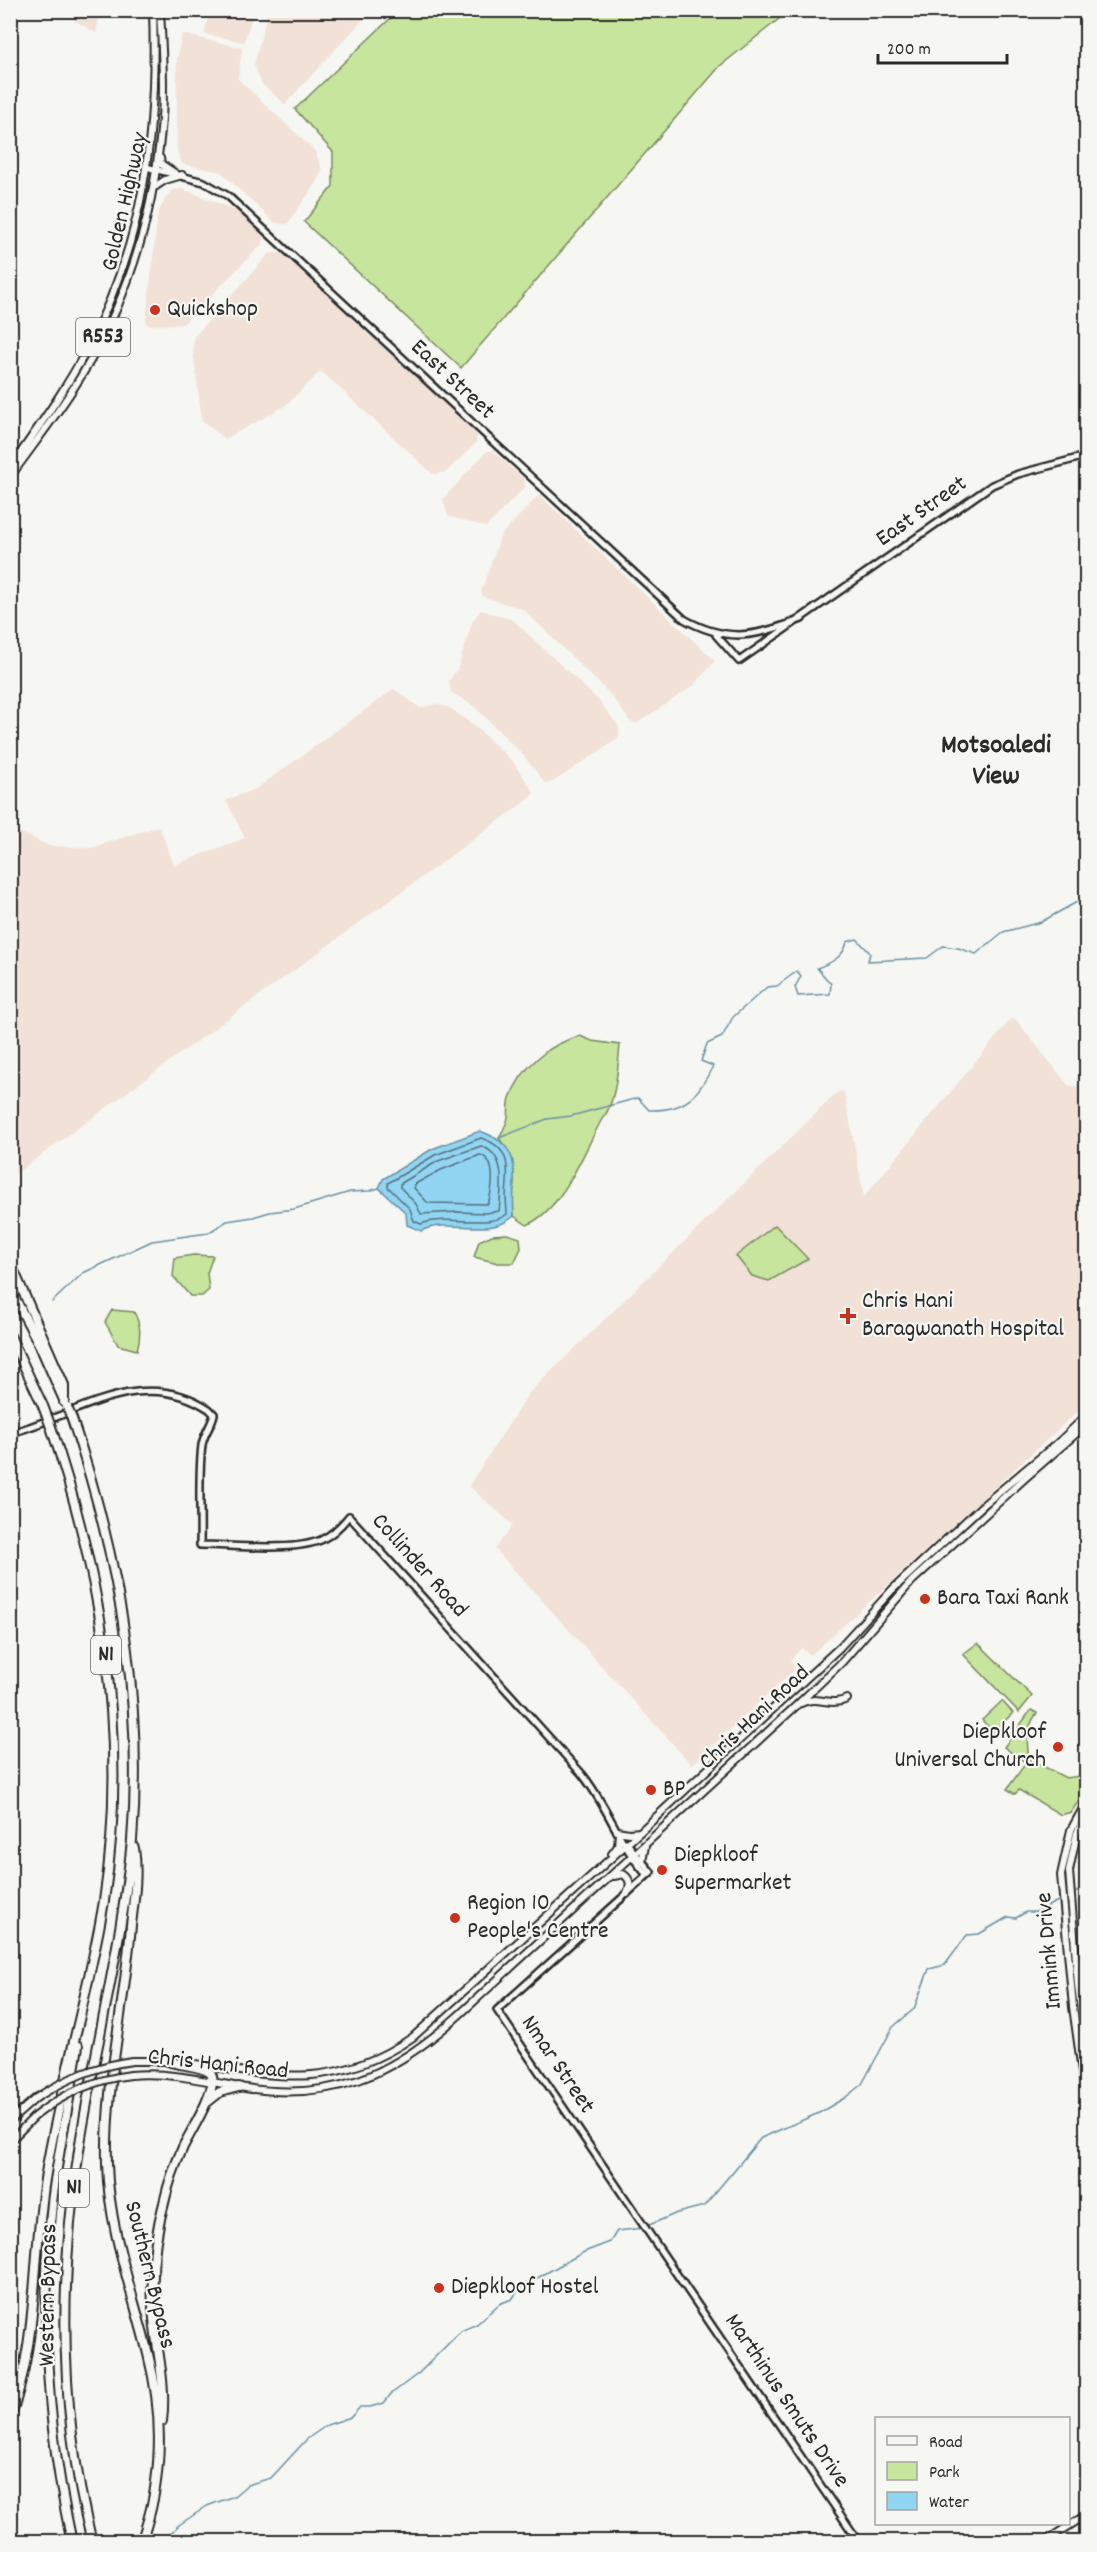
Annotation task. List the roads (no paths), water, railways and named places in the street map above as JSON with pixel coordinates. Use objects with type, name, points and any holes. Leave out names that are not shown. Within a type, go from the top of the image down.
[{"type":"highway","points":[[10,1262],[64,1385],[66,1404]]},
{"type":"highway","name":"N1","points":[[10,1289],[40,1346],[72,1419],[110,1547],[127,1640],[134,1734],[132,1837]]},
{"type":"highway","name":"N1","points":[[10,1336],[51,1427],[85,1536],[100,1609],[107,1662],[113,1743],[108,1868],[86,1990]]},
{"type":"highway","name":"Southern Bypass","points":[[132,1837],[135,1855],[134,1897],[108,2122],[108,2173],[114,2230],[149,2355],[160,2431],[153,2500],[141,2541]]},
{"type":"highway","name":"Western Bypass","points":[[92,2541],[80,2486],[70,2420],[65,2343],[66,2268],[80,2147],[121,1930],[132,1837]]},
{"type":"highway","points":[[10,2418],[27,2357],[37,2234],[46,2172],[86,1990]]},
{"type":"highway","name":"Western Bypass","points":[[72,2541],[61,2487],[50,2410],[46,2282],[52,2201],[86,1990]]},
{"type":"highway","points":[[160,2431],[163,2384],[153,2308],[152,2280],[157,2234],[169,2183],[205,2104],[212,2081],[210,2072],[204,2068],[172,2064],[166,2060]]},
{"type":"highway","points":[[205,2104],[220,2092],[239,2087]]},
{"type":"main road","name":"Golden Highway","points":[[10,468],[56,403],[98,327],[128,249],[146,167],[154,115],[153,10]]},
{"type":"main road","name":"Golden Highway","points":[[10,477],[66,400],[109,325],[136,258],[153,188],[162,128],[160,10]]},
{"type":"main road","points":[[162,128],[160,163],[179,175]]},
{"type":"main road","points":[[153,188],[179,175]]},
{"type":"main road","name":"Chris Hani Road","points":[[10,2121],[36,2098],[77,2075],[104,2066],[132,2061],[166,2060],[255,2075],[294,2077],[341,2071],[369,2062],[395,2049],[423,2029],[603,1866],[622,1839],[641,1832],[854,1634],[892,1590],[982,1506],[1060,1442],[1086,1416]]},
{"type":"main road","name":"Chris Hani Road","points":[[10,2141],[54,2102],[79,2089],[130,2075],[165,2075],[283,2092],[324,2088],[364,2078],[400,2062],[440,2033],[797,1705],[842,1662],[906,1587],[1086,1425]]},
{"type":"main road","points":[[934,1551],[957,1534],[965,1534]]},
{"type":"main road","points":[[797,1705],[811,1699],[836,1703],[847,1699]]},
{"type":"main road","name":"Immink Drive","points":[[1086,1803],[1071,1830],[1061,1875],[1073,2007],[1086,2100]]},
{"type":"main road","name":"Immink Drive","points":[[1086,1815],[1071,1851],[1069,1871],[1086,2053]]},
{"type":"main road","points":[[603,1866],[622,1839],[629,1833],[641,1832]]},
{"type":"main road","points":[[642,1862],[647,1843]]},
{"type":"main road","points":[[607,1880],[618,1874],[624,1875],[630,1883],[627,1894]]},
{"type":"main road","points":[[1044,2541],[1086,2516]]},
{"type":"street","name":"East Street","points":[[146,167],[204,182],[228,196],[536,480],[662,601],[684,619],[714,633],[739,661],[793,626],[992,485],[1018,474],[1086,456]]},
{"type":"street","points":[[714,633],[750,636],[802,618]]},
{"type":"street","name":"Collinder Road","points":[[10,1433],[124,1393],[171,1394],[209,1409],[214,1414],[204,1437],[201,1459],[200,1545],[309,1544],[332,1533],[349,1516],[582,1774],[602,1801],[633,1856],[649,1874]]},
{"type":"street","name":"Collinder Road","points":[[633,1856],[642,1862],[649,1874]]},
{"type":"street","name":"Nmar Street","points":[[649,1874],[497,2010],[682,2282]]},
{"type":"street","name":"Marthinus Smuts Drive","points":[[682,2282],[859,2541]]},
{"type":"water","points":[[480,1131],[495,1138],[511,1155],[514,1165],[514,1216],[504,1223],[493,1226],[445,1226],[421,1231],[407,1225],[406,1213],[379,1188],[383,1179],[432,1149]]},
{"type":"waterway","points":[[499,1138],[547,1119],[571,1116],[638,1098],[649,1110],[662,1110],[682,1104],[702,1086],[713,1066],[701,1061],[707,1044],[722,1037],[733,1017],[767,987],[777,986],[797,971],[801,976],[795,987],[798,996],[830,994],[831,984],[817,968],[840,956],[847,942],[857,939],[870,953],[868,961],[927,958],[943,946],[976,954],[1003,932],[1041,922],[1086,897]]},
{"type":"waterway","points":[[52,1302],[83,1273],[152,1241],[208,1233],[227,1221],[294,1209],[350,1192],[379,1188]]},
{"type":"waterway","points":[[1072,1895],[1081,1889],[1086,1881]]},
{"type":"waterway","points":[[647,2226],[677,2213],[704,2206],[761,2138],[819,2113],[846,2097],[862,2084],[893,2027],[914,2009],[929,1969],[945,1965],[967,1935],[979,1934],[1008,1917],[1016,1918],[1026,1912],[1036,1912],[1060,1900]]},
{"type":"waterway","points":[[161,2542],[179,2525],[207,2506],[234,2496],[247,2485],[271,2478],[307,2439],[327,2425],[351,2417],[360,2407],[384,2403],[391,2394],[419,2373],[461,2331],[477,2324],[499,2304],[512,2299],[521,2287],[584,2252],[610,2242],[617,2231],[643,2228]]},
{"type":"place","name":"Quickshop","points":[[155,310]]},
{"type":"place","name":"Chris Hani Baragwanath Hospital","points":[[848,1316]]},
{"type":"place","name":"Bara Taxi Rank","points":[[925,1599]]},
{"type":"place","name":"Diepkloof Universal Church","points":[[1058,1747]]},
{"type":"place","name":"BP","points":[[651,1790]]},
{"type":"place","name":"Diepkloof Supermarket","points":[[662,1870]]},
{"type":"place","name":"Region 10 People's Centre","points":[[455,1918]]},
{"type":"place","name":"Diepkloof Hostel","points":[[439,2288]]},
{"type":"district","name":"Motsoaledi View","points":[[996,762]]}]
